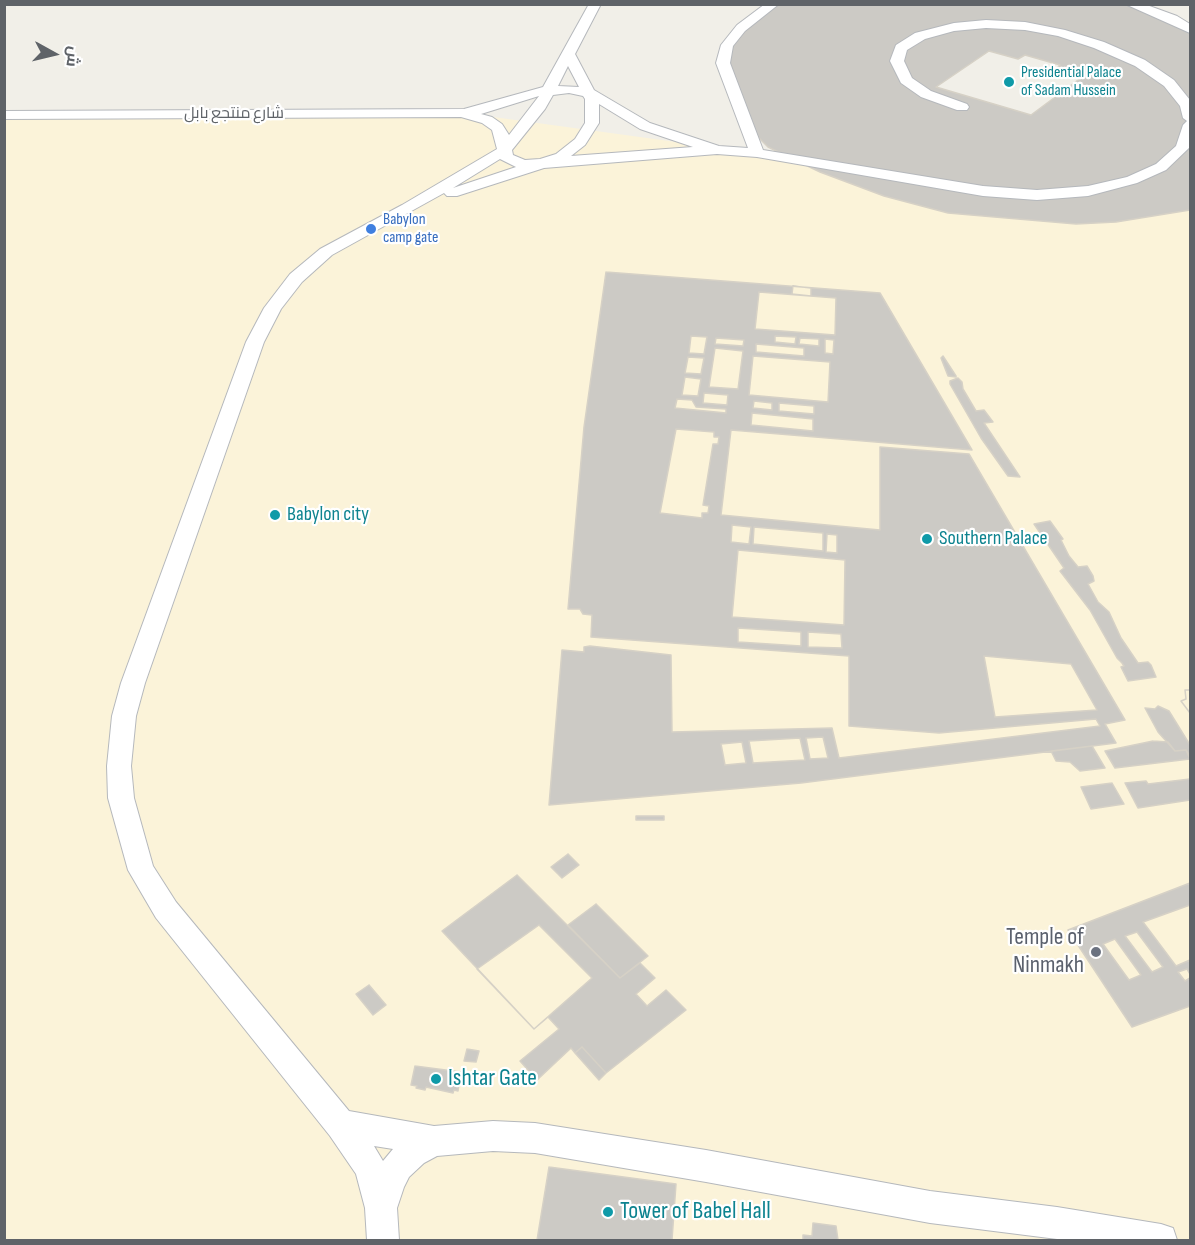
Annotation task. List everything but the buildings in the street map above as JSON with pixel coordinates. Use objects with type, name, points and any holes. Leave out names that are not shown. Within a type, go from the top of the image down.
[{"type":"street","points":[[383,1240],[381,1208],[370,1167],[341,1125],[210,965],[149,885],[135,855],[124,814],[120,782],[120,751],[124,717],[134,683],[263,324],[284,292],[315,259],[338,244],[408,208],[504,151],[531,120],[595,4]]},
{"type":"street","points":[[757,153],[732,92],[723,63],[726,45],[741,28],[773,4]]},
{"type":"street","points":[[1131,4],[1173,19],[1191,29]]},
{"type":"street","points":[[962,107],[926,94],[906,80],[897,61],[901,48],[920,36],[954,27],[986,24],[1025,26],[1061,33],[1099,45],[1140,63],[1169,83],[1187,105],[1191,118]]},
{"type":"street","points":[[408,208],[539,165],[572,150],[588,132],[593,114],[591,93],[568,53]]},
{"type":"street","points":[[549,89],[569,88],[591,93],[645,126],[717,150]]},
{"type":"street","name":"شارع منتجع بابل","points":[[4,115],[464,113],[490,108],[549,89]]},
{"type":"street","name":"شارع منتجع بابل","points":[[464,113],[487,120],[497,127],[502,134],[504,151]]},
{"type":"street","points":[[504,151],[506,157],[513,161],[539,165],[616,156],[717,150],[757,153],[983,191],[1037,195],[1088,190],[1132,180],[1161,167],[1183,148],[1191,125]]},
{"type":"street","points":[[341,1125],[434,1141],[493,1136],[535,1138],[706,1166],[930,1207],[1068,1224],[1161,1240]]},
{"type":"street","points":[[381,1208],[390,1180],[398,1166],[413,1152],[434,1141]]},
{"type":"sand","points":[[1190,92],[1190,1240],[5,1240],[5,115],[464,113],[757,153]]},
{"type":"place","name":"Presidential Palace of Sadam Hussein","points":[[1009,82]]},
{"type":"place","name":"Babylon camp gate","points":[[371,229]]},
{"type":"place","name":"Babylon city","points":[[275,515]]},
{"type":"place","name":"Southern Palace","points":[[927,539]]},
{"type":"place","name":"Temple of Ninmakh","points":[[1096,952]]},
{"type":"place","name":"Ishtar Gate","points":[[436,1079]]},
{"type":"place","name":"Tower of Babel Hall","points":[[608,1212]]}]
